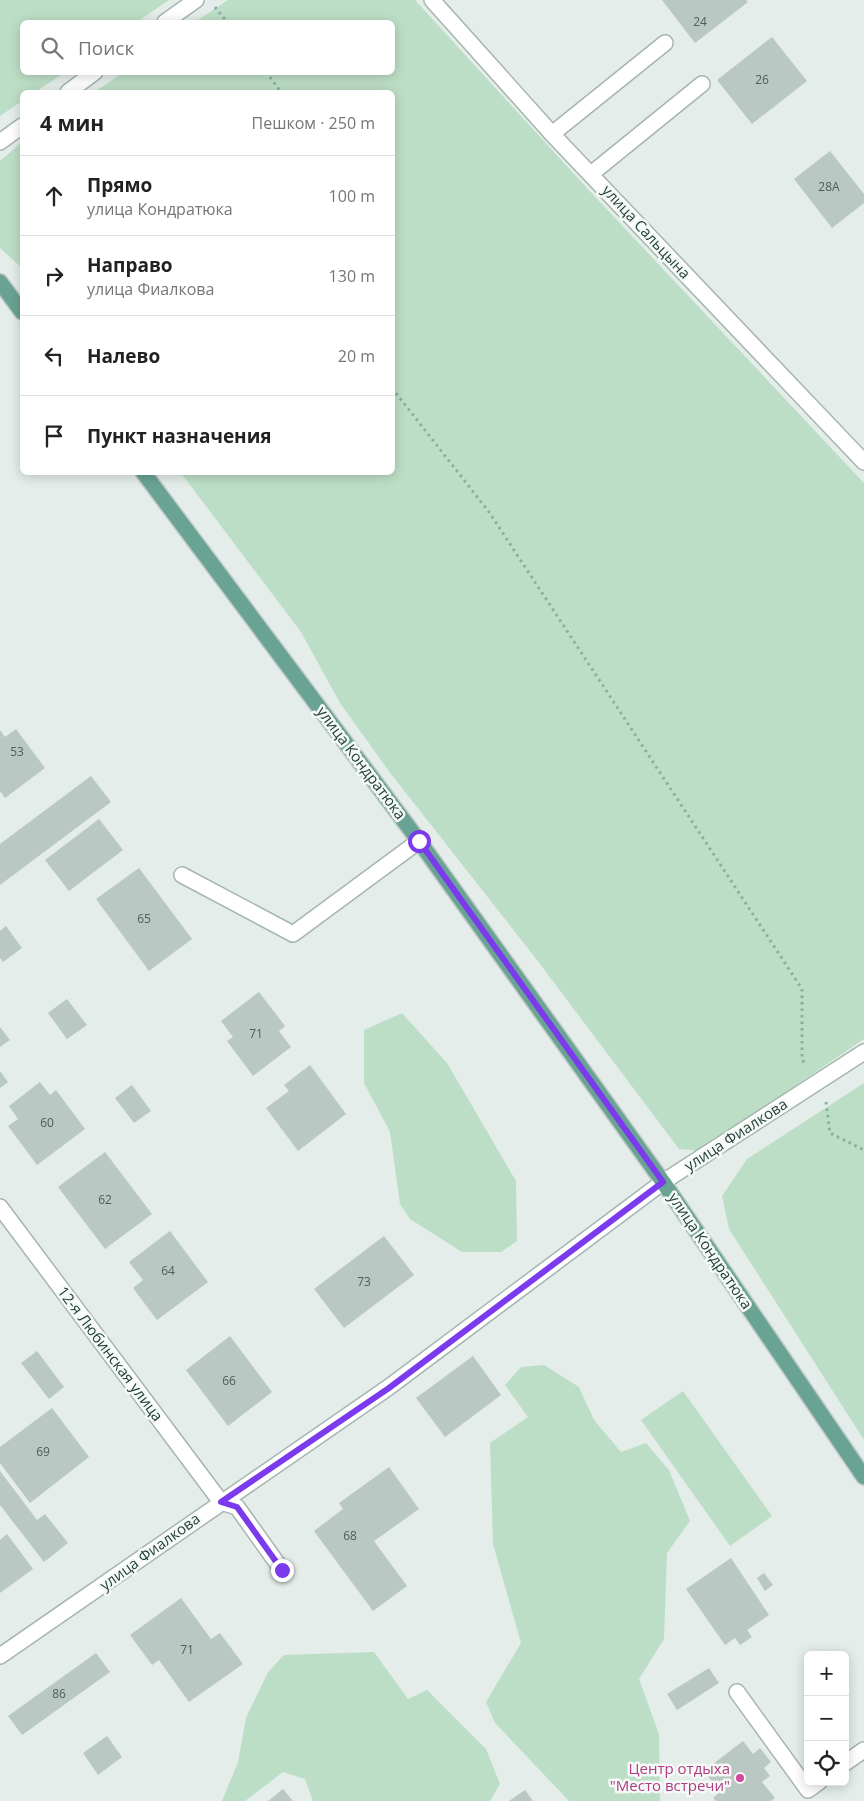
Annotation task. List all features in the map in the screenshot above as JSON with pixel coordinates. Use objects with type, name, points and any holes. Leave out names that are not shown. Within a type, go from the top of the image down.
[{"type":"main road","points":[[0,282],[20,309]]},
{"type":"main road","name":"улица Кондратюка","points":[[145,475],[419,841],[663,1182],[864,1477]]},
{"type":"street","points":[[168,20],[196,0]]},
{"type":"street","name":"улица Сальцына","points":[[432,0],[552,134],[864,462]]},
{"type":"street","points":[[552,134],[665,43]]},
{"type":"street","points":[[71,90],[92,75]]},
{"type":"street","points":[[591,174],[702,84]]},
{"type":"street","points":[[0,142],[20,127]]},
{"type":"street","points":[[182,875],[293,934],[419,841]]},
{"type":"street","name":"улица Фиалкова","points":[[0,1656],[389,1388],[663,1182],[864,1052]]},
{"type":"street","name":"12-я Любинская улица","points":[[0,1207],[221,1502]]},
{"type":"street","points":[[221,1502],[237,1507],[282,1570]]},
{"type":"street","points":[[737,1692],[804,1784]]},
{"type":"street","points":[[849,1760],[864,1750]]},
{"type":"path","points":[[210,0],[225,20]]},
{"type":"path","points":[[268,75],[280,90]]},
{"type":"path","points":[[395,392],[489,512],[802,989],[802,1059],[826,1101],[830,1133],[864,1150]]},
{"type":"green space","points":[[0,0],[169,0],[140,20],[20,20],[20,75],[61,75],[38,90],[20,90],[20,102],[0,116]]},
{"type":"green space","points":[[228,0],[415,0],[585,186],[864,483],[864,1039],[699,1151],[679,1149],[537,960],[391,774],[340,703],[301,632],[183,475],[395,475],[395,90],[97,90],[120,75],[395,75],[395,20],[198,20]]},
{"type":"green space","points":[[20,144],[20,266],[0,248],[0,161]]},
{"type":"green space","points":[[402,1013],[447,1063],[516,1181],[517,1241],[501,1252],[462,1252],[410,1219],[400,1204],[390,1132],[364,1083],[364,1030]]},
{"type":"green space","points":[[864,1083],[864,1440],[729,1229],[722,1196],[747,1159]]},
{"type":"green space","points":[[544,1365],[579,1387],[594,1420],[621,1452],[646,1443],[669,1470],[690,1521],[667,1553],[664,1639],[639,1679],[659,1734],[660,1801],[569,1801],[495,1723],[486,1702],[521,1643],[493,1544],[490,1443],[528,1417],[505,1385],[521,1367]]},
{"type":"green space","points":[[683,1391],[772,1516],[730,1546],[641,1420]]},
{"type":"green space","points":[[374,1652],[408,1699],[427,1690],[486,1749],[500,1784],[490,1801],[313,1801],[305,1779],[283,1772],[245,1801],[222,1801],[238,1762],[246,1718],[268,1672],[284,1655]]},
{"type":"building","points":[[662,0],[746,0],[748,2],[695,43]]},
{"type":"building","points":[[772,37],[807,81],[752,124],[717,80]]},
{"type":"building","points":[[830,151],[864,194],[864,203],[832,228],[794,179]]},
{"type":"building","points":[[16,729],[45,768],[5,798],[0,791],[0,730],[5,737]]},
{"type":"building","points":[[91,776],[111,802],[0,885],[0,844]]},
{"type":"building","points":[[99,819],[123,850],[69,891],[45,860]]},
{"type":"building","points":[[139,868],[192,939],[149,971],[96,899]]},
{"type":"building","points":[[6,926],[22,948],[3,962],[0,958],[0,931]]},
{"type":"building","points":[[259,992],[285,1026],[279,1031],[291,1047],[253,1076],[227,1041],[233,1037],[221,1021]]},
{"type":"building","points":[[67,999],[87,1025],[67,1039],[48,1013]]},
{"type":"building","points":[[0,1027],[10,1040],[0,1047]]},
{"type":"building","points":[[310,1065],[346,1114],[298,1151],[266,1108],[289,1091],[284,1085]]},
{"type":"building","points":[[0,1071],[8,1082],[0,1088]]},
{"type":"building","points":[[40,1082],[50,1095],[56,1090],[85,1129],[37,1165],[8,1126],[18,1119],[9,1106]]},
{"type":"building","points":[[132,1085],[151,1111],[134,1123],[115,1098]]},
{"type":"building","points":[[105,1152],[152,1214],[105,1249],[58,1187]]},
{"type":"building","points":[[170,1231],[208,1282],[157,1320],[133,1288],[143,1280],[129,1262]]},
{"type":"building","points":[[384,1236],[414,1275],[344,1328],[314,1289]]},
{"type":"building","points":[[230,1336],[272,1392],[228,1426],[186,1370]]},
{"type":"building","points":[[37,1351],[64,1387],[49,1399],[21,1363]]},
{"type":"building","points":[[473,1356],[501,1395],[445,1437],[416,1398]]},
{"type":"building","points":[[52,1408],[89,1457],[30,1503],[0,1463],[0,1447]]},
{"type":"building","points":[[389,1467],[419,1509],[374,1541],[407,1586],[373,1611],[314,1531],[343,1509],[339,1503]]},
{"type":"building","points":[[0,1471],[37,1520],[45,1514],[68,1543],[44,1562],[0,1505]]},
{"type":"building","points":[[7,1534],[33,1569],[0,1593],[0,1540]]},
{"type":"building","points":[[731,1558],[769,1615],[747,1630],[752,1637],[740,1645],[735,1638],[725,1645],[686,1589]]},
{"type":"building","points":[[764,1573],[773,1585],[765,1591],[757,1578]]},
{"type":"building","points":[[181,1598],[211,1639],[220,1633],[243,1664],[189,1702],[159,1660],[152,1665],[130,1635]]},
{"type":"building","points":[[96,1653],[110,1672],[22,1735],[8,1716]]},
{"type":"building","points":[[709,1668],[719,1683],[677,1710],[667,1694]]},
{"type":"building","points":[[107,1736],[122,1757],[98,1775],[83,1753]]},
{"type":"building","points":[[743,1741],[753,1754],[760,1748],[771,1762],[764,1768],[770,1776],[762,1782],[775,1798],[771,1801],[716,1801],[713,1798],[720,1792],[704,1771]]},
{"type":"building","points":[[283,1789],[293,1801],[268,1801]]},
{"type":"building","points":[[525,1790],[533,1801],[509,1801]]},
{"type":"place","name":"Центр отдыха \"Место встречи\"","points":[[740,1778]]},
{"type":"route","points":[[282,1570],[237,1507],[221,1502],[389,1388],[663,1182],[419,841]]}]
